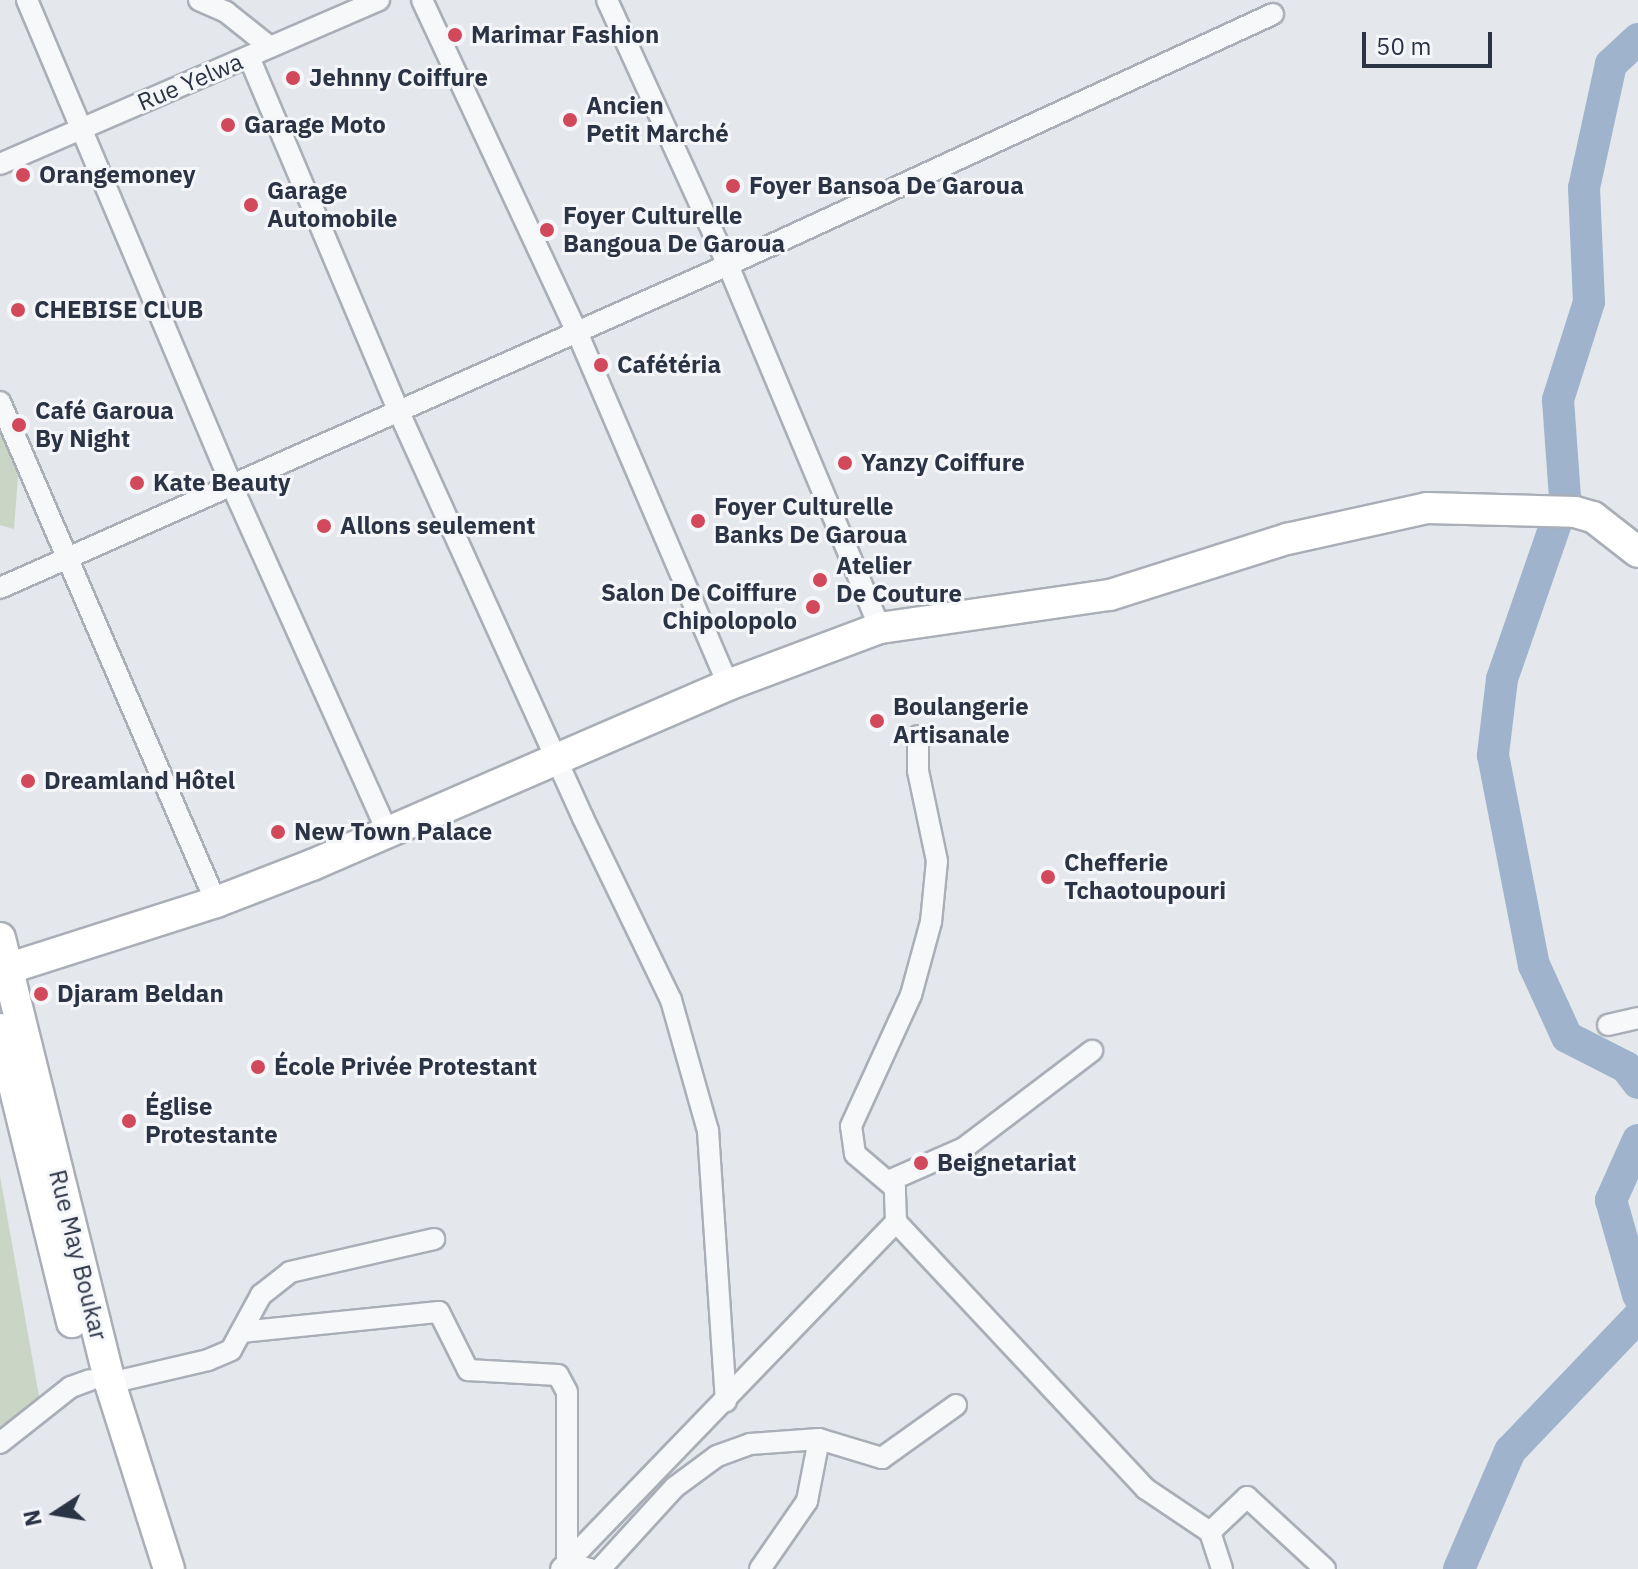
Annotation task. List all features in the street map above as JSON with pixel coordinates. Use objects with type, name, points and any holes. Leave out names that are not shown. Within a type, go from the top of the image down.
[{"type":"street","points":[[27,0],[232,486],[388,833]]},
{"type":"street","points":[[199,0],[226,12],[270,47]]},
{"type":"street","name":"Rue Yelwa","points":[[0,164],[379,0]]},
{"type":"street","points":[[422,0],[577,332],[728,685]]},
{"type":"street","points":[[607,0],[728,265],[880,628]]},
{"type":"street","points":[[0,588],[728,265],[1273,14]]},
{"type":"street","points":[[249,57],[398,410],[557,759],[666,988],[698,1080],[708,1131],[726,1401]]},
{"type":"street","points":[[0,402],[71,558],[216,902]]},
{"type":"street","points":[[4,970],[216,902],[388,833],[728,685],[880,628],[1110,595],[1365,518],[1481,506],[1593,517],[1638,552]]},
{"type":"street","points":[[564,1566],[896,1222],[898,1200],[891,1180],[855,1154],[851,1126],[911,995],[931,922],[937,861],[918,771],[918,736]]},
{"type":"street","name":"Rue May Boukar","points":[[0,938],[4,970],[100,1382],[169,1569]]},
{"type":"street","points":[[1608,1025],[1638,1018]]},
{"type":"street","name":"Rue May Boukar","points":[[0,1029],[100,1382],[149,1569]]},
{"type":"street","points":[[891,1180],[964,1148],[1092,1051]]},
{"type":"street","points":[[896,1222],[1146,1489],[1210,1532],[1222,1569]]},
{"type":"street","points":[[0,1443],[63,1392],[208,1360],[234,1348],[261,1295],[290,1272],[434,1239]]},
{"type":"street","points":[[241,1332],[439,1312],[468,1370],[558,1375],[567,1392],[564,1566]]},
{"type":"street","points":[[600,1569],[675,1487],[717,1456],[750,1444],[819,1439],[882,1458],[956,1405]]},
{"type":"street","points":[[760,1569],[807,1501],[819,1439]]},
{"type":"street","points":[[1210,1532],[1247,1497],[1325,1569]]},
{"type":"street","points":[[564,1566],[590,1569]]},
{"type":"green space","points":[[0,431],[19,463],[14,529],[0,525]]},
{"type":"green space","points":[[0,1176],[39,1396],[0,1430]]},
{"type":"waterway","points":[[1638,39],[1611,64],[1584,188],[1589,302],[1558,400],[1565,497],[1502,679],[1493,755],[1534,965],[1567,1037],[1626,1067],[1638,1083]]},
{"type":"waterway","points":[[1638,1140],[1611,1200],[1638,1295]]},
{"type":"waterway","points":[[1459,1569],[1510,1451],[1638,1317]]},
{"type":"place","name":"Marimar Fashion","points":[[455,35]]},
{"type":"place","name":"Jehnny Coiffure","points":[[293,78]]},
{"type":"place","name":"Ancien Petit Marché","points":[[570,120]]},
{"type":"place","name":"Garage Moto","points":[[228,125]]},
{"type":"place","name":"Orangemoney","points":[[23,175]]},
{"type":"place","name":"Foyer Bansoa De Garoua","points":[[733,186]]},
{"type":"place","name":"Garage Automobile","points":[[251,205]]},
{"type":"place","name":"Foyer Culturelle Bangoua De Garoua","points":[[547,230]]},
{"type":"place","name":"CHEBISE CLUB","points":[[18,310]]},
{"type":"place","name":"Cafétéria","points":[[601,365]]},
{"type":"place","name":"Café Garoua By Night","points":[[19,425]]},
{"type":"place","name":"Yanzy Coiffure","points":[[845,463]]},
{"type":"place","name":"Kate Beauty","points":[[137,483]]},
{"type":"place","name":"Foyer Culturelle Banks De Garoua","points":[[698,521]]},
{"type":"place","name":"Allons seulement","points":[[324,526]]},
{"type":"place","name":"Atelier De Couture","points":[[820,580]]},
{"type":"place","name":"Salon De Coiffure Chipolopolo","points":[[813,607]]},
{"type":"place","name":"Boulangerie Artisanale","points":[[877,721]]},
{"type":"place","name":"Dreamland Hôtel","points":[[28,781]]},
{"type":"place","name":"New Town Palace","points":[[278,832]]},
{"type":"place","name":"Chefferie Tchaotoupouri","points":[[1048,877]]},
{"type":"place","name":"Djaram Beldan","points":[[41,994]]},
{"type":"place","name":"École Privée Protestant","points":[[258,1067]]},
{"type":"place","name":"Église Protestante","points":[[129,1121]]},
{"type":"place","name":"Beignetariat","points":[[921,1163]]}]
